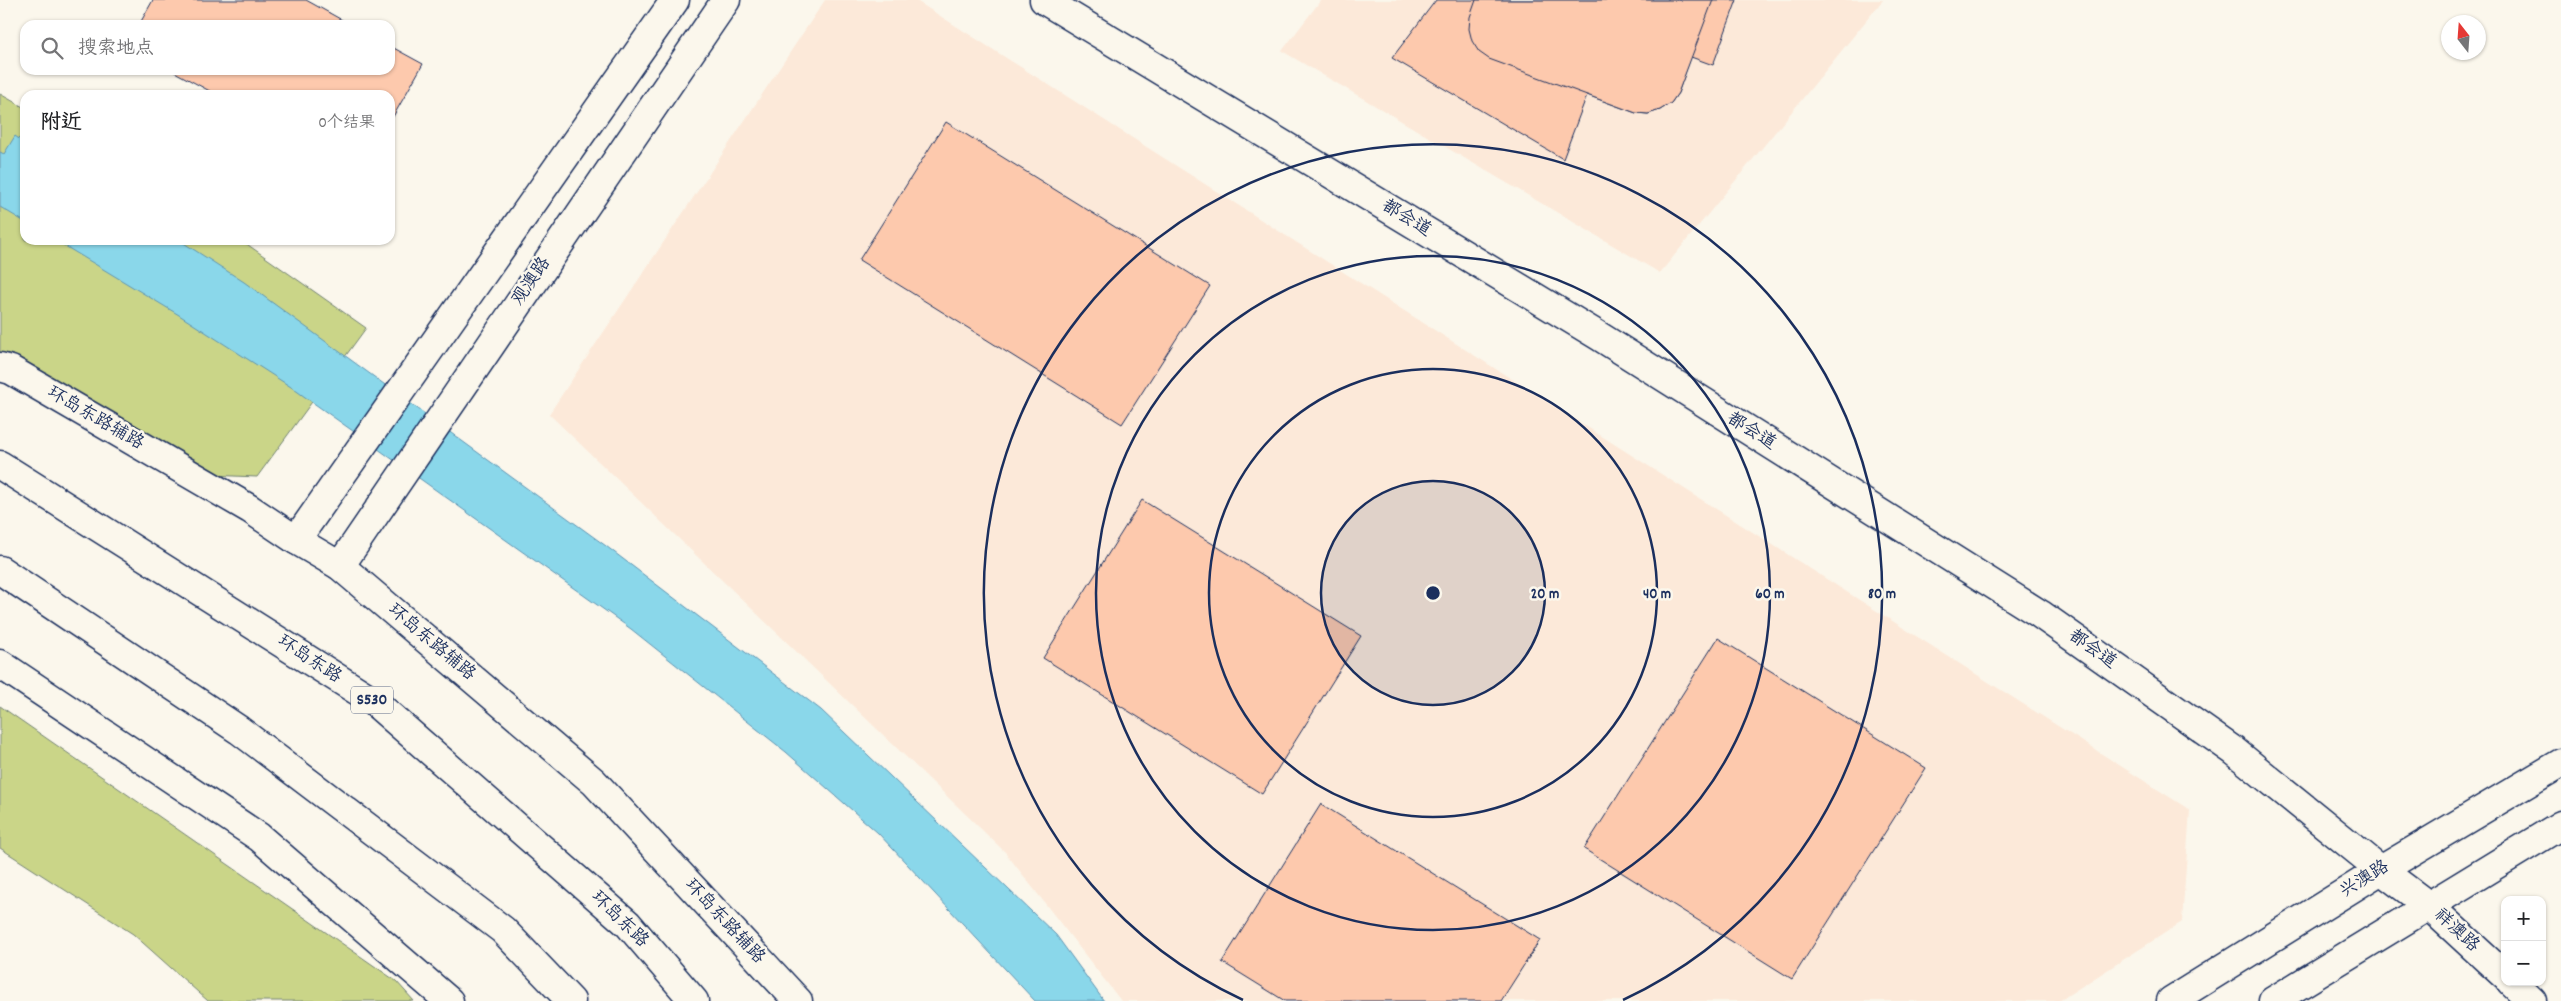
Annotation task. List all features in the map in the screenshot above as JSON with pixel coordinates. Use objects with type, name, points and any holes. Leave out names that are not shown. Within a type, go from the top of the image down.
[{"type":"street","points":[[296,540],[675,0]]},
{"type":"street","name":"观澳路","points":[[340,566],[726,0]]},
{"type":"street","name":"都会道","points":[[1044,0],[1591,331],[2040,614],[2234,751],[2381,870],[2429,906]]},
{"type":"street","name":"环岛东路辅路","points":[[0,367],[19,375],[250,509],[296,540],[340,566],[594,782],[798,1001]]},
{"type":"street","name":"环岛东路","points":[[0,465],[372,700],[628,924],[694,1001]]},
{"type":"street","points":[[0,570],[239,730],[503,930],[571,1001]]},
{"type":"street","points":[[0,664],[259,837],[449,1001]]},
{"type":"street","name":"兴澳路","points":[[2171,1001],[2381,870],[2561,762]]},
{"type":"street","points":[[2273,1001],[2561,825]]},
{"type":"street","name":"祥澳路","points":[[2429,906],[2501,972]]},
{"type":"street","points":[[2516,986],[2532,1001]]},
{"type":"shaded area","points":[[825,0],[915,0],[2190,810],[2182,922],[2059,1001],[1121,1001],[1005,852],[549,414]]},
{"type":"shaded area","points":[[1321,0],[1883,0],[1660,273],[1282,51]]},
{"type":"green space","points":[[0,94],[20,105],[20,245],[248,245],[366,328],[257,477],[210,475],[0,358]]},
{"type":"green space","points":[[0,706],[396,981],[414,1001],[208,1001],[133,934],[0,848]]},
{"type":"water","points":[[15,136],[20,140],[20,219],[0,207],[0,152],[4,154]]},
{"type":"water","points":[[63,245],[187,245],[244,282],[606,546],[821,710],[1056,935],[1104,1001],[1035,1001],[878,833],[786,752],[631,629],[291,387],[179,315]]},
{"type":"building","points":[[153,0],[306,0],[342,20],[142,20]]},
{"type":"building","points":[[1436,0],[1737,0],[1713,65],[1691,57],[1678,93],[1671,103],[1660,110],[1648,114],[1636,113],[1587,95],[1563,159],[1392,58]]},
{"type":"building","points":[[1476,0],[1713,0],[1678,93],[1671,103],[1660,110],[1648,114],[1636,113],[1489,59],[1479,52],[1472,41],[1469,29],[1470,17]]},
{"type":"building","points":[[395,49],[423,64],[395,113],[395,90],[208,90],[180,75],[395,75]]},
{"type":"building","points":[[946,122],[1210,286],[1122,424],[859,260]]},
{"type":"building","points":[[1142,500],[1361,636],[1262,794],[1043,658]]},
{"type":"building","points":[[1718,638],[1926,768],[1792,979],[1584,849]]},
{"type":"building","points":[[1321,804],[1540,940],[1501,1001],[1285,1001],[1222,962]]}]
